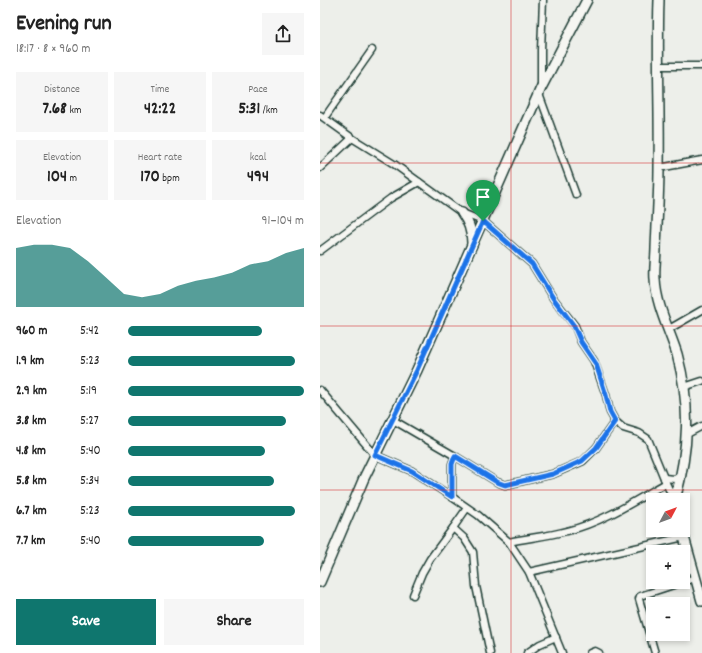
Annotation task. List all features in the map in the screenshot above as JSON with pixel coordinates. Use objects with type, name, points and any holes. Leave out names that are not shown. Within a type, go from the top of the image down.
[{"type":"street","points":[[543,0],[540,91],[576,195]]},
{"type":"street","points":[[320,582],[364,478],[417,370],[540,91],[587,0]]},
{"type":"street","points":[[659,0],[659,168],[655,279],[660,310],[669,329],[677,355],[686,399],[687,434],[682,474],[677,493]]},
{"type":"street","points":[[372,50],[323,116],[352,138],[394,164],[462,213],[483,221],[532,264],[553,298],[574,326],[581,342],[596,364],[610,412],[615,421],[623,428],[639,433],[648,439],[672,493]]},
{"type":"street","points":[[659,66],[702,66]]},
{"type":"street","points":[[320,168],[352,138]]},
{"type":"street","points":[[659,168],[702,160]]},
{"type":"street","points":[[320,251],[391,198],[419,182]]},
{"type":"street","points":[[462,213],[467,220],[470,229],[472,245]]},
{"type":"street","points":[[669,329],[702,310]]},
{"type":"street","points":[[684,387],[702,381]]},
{"type":"street","points":[[320,390],[375,455],[412,471],[478,515],[509,542],[529,572],[562,653]]},
{"type":"street","points":[[393,420],[497,482],[505,485],[553,474],[582,461],[596,448],[615,421]]},
{"type":"street","points":[[687,434],[702,426]]},
{"type":"street","points":[[452,497],[452,464],[455,456]]},
{"type":"street","points":[[509,542],[567,531],[590,523],[634,502],[665,480],[675,480],[682,474]]},
{"type":"street","points":[[413,595],[422,573],[430,559],[467,508]]},
{"type":"street","points":[[453,528],[464,538],[473,552],[476,586],[490,653]]},
{"type":"street","points":[[529,572],[667,537]]},
{"type":"street","points":[[684,537],[701,597]]},
{"type":"street","points":[[654,653],[639,599],[640,596],[695,578]]},
{"type":"street","points":[[527,653],[540,644],[556,637]]},
{"type":"street","points":[[590,653],[594,651],[599,653]]},
{"type":"route","points":[[483,221],[532,264],[539,273],[553,298],[574,326],[581,342],[596,364],[606,395],[607,404],[615,421],[596,448],[576,465],[553,474],[505,485],[497,482],[455,456],[452,464],[452,497],[412,471],[375,455],[417,370],[483,221]]}]
